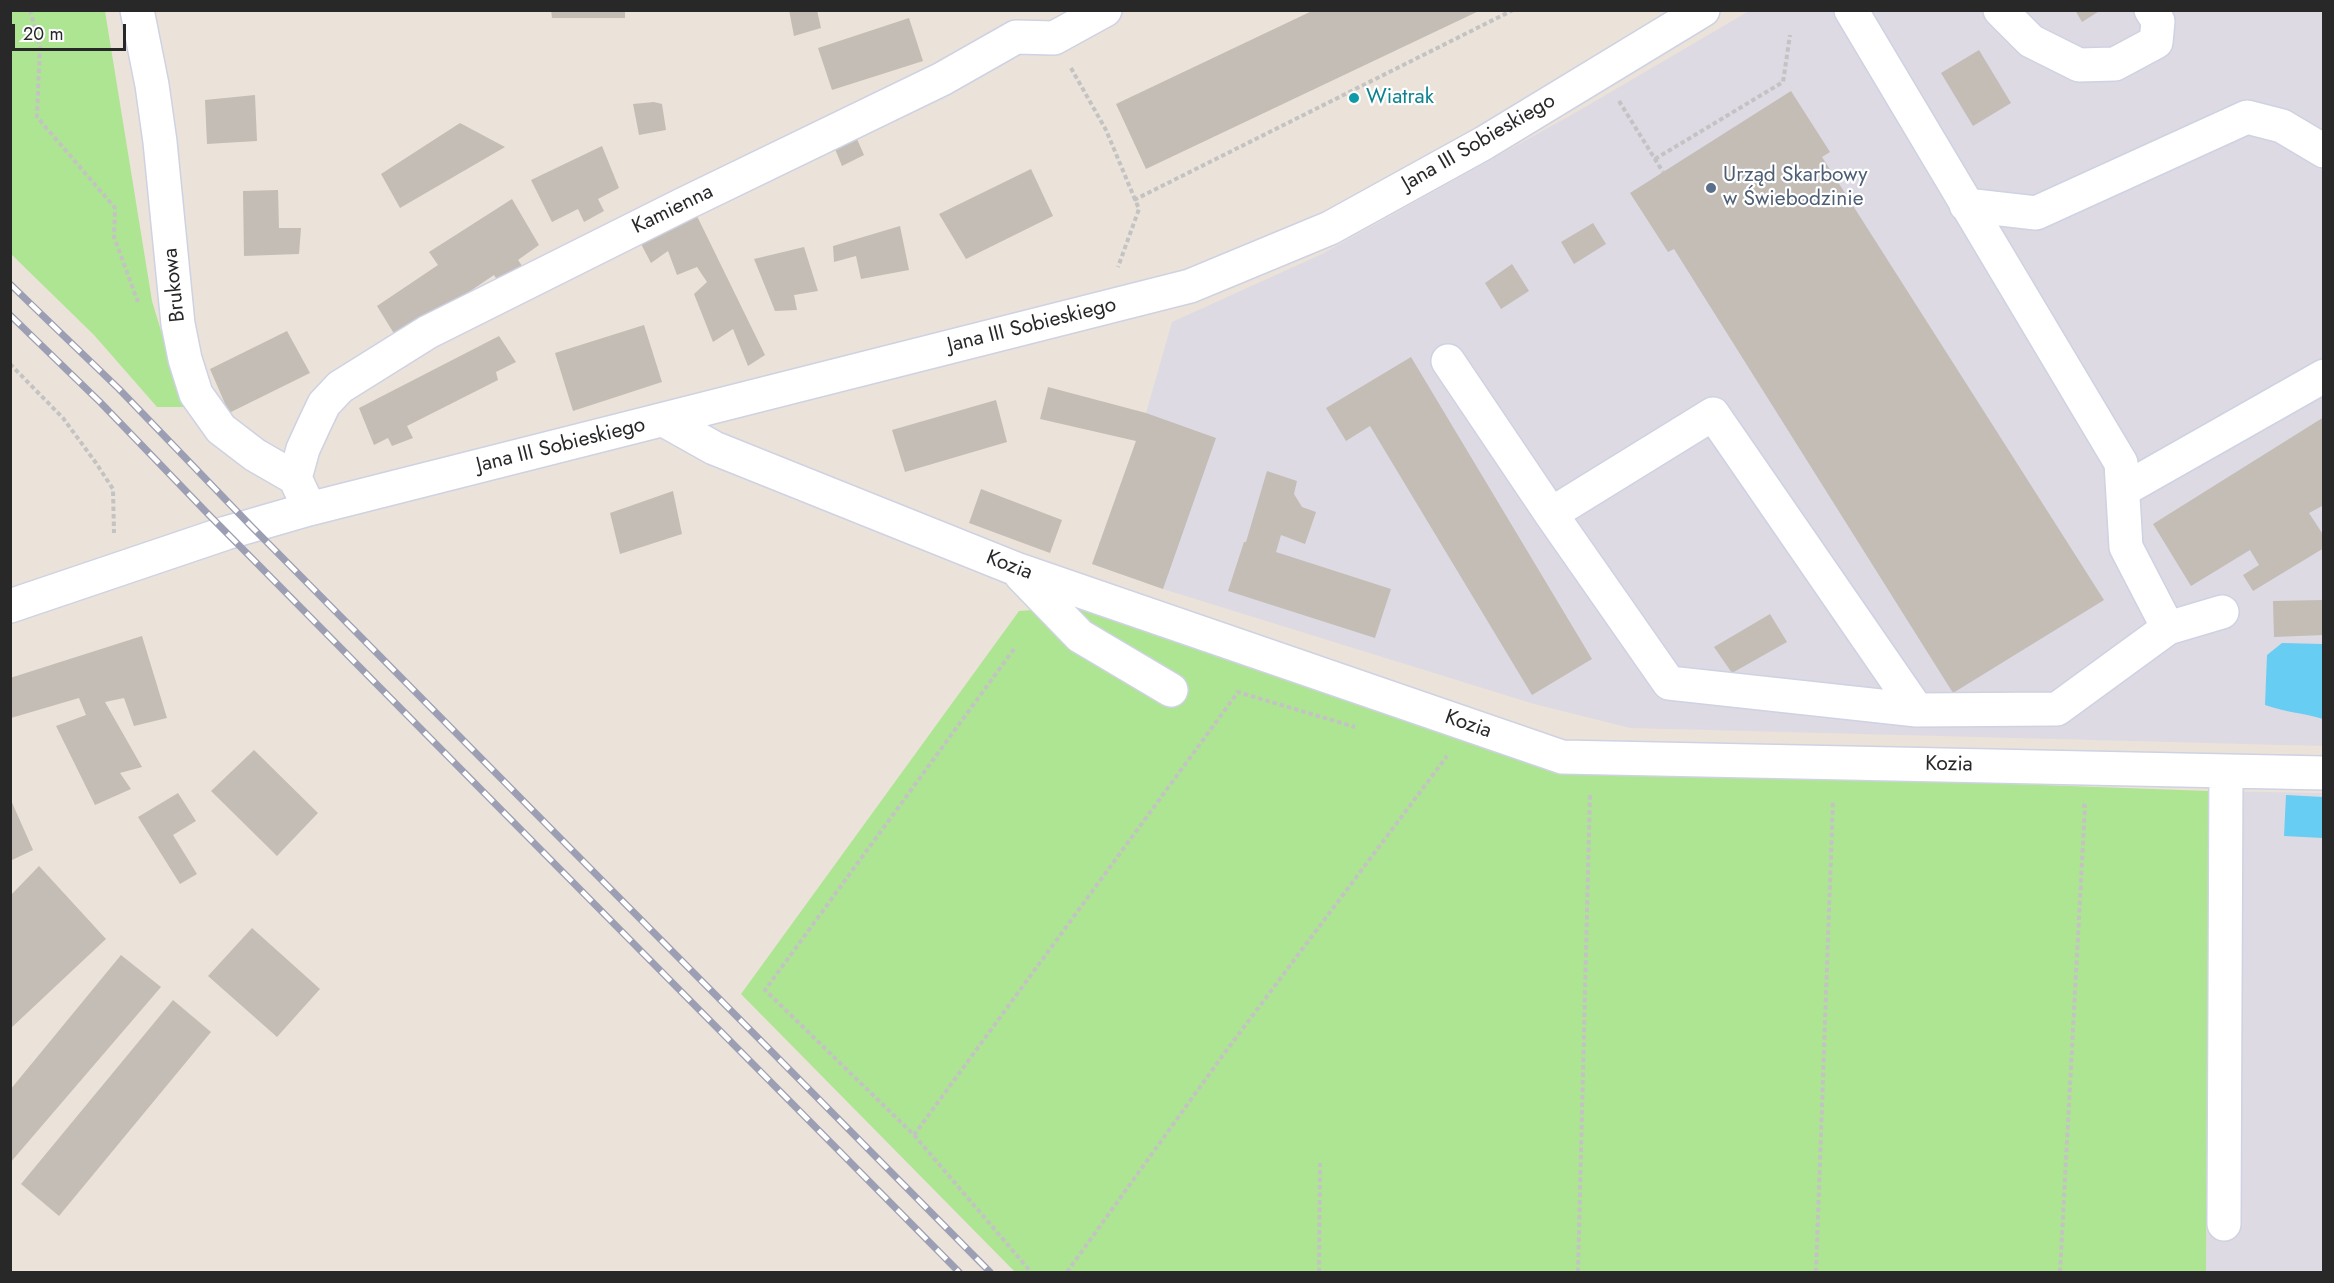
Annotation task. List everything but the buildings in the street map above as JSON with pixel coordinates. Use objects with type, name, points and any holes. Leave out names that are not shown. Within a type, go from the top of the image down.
[{"type":"street","name":"Brukowa","points":[[137,10],[152,85],[160,142],[178,324],[185,359],[196,394],[221,429],[255,455],[296,478]]},
{"type":"street","points":[[1054,38],[1105,10]]},
{"type":"street","name":"Jana III Sobieskiego","points":[[10,606],[226,533],[309,509],[1190,286],[1330,228],[1484,143],[1703,10]]},
{"type":"street","points":[[1851,10],[2121,463],[2126,547],[2168,628]]},
{"type":"street","points":[[2000,10],[2031,41],[2079,65],[2115,64],[2156,42],[2158,21],[2151,10]]},
{"type":"street","name":"Kamienna","points":[[296,478],[303,449],[324,404],[340,387],[418,338],[684,204],[942,79],[1016,37],[1054,38]]},
{"type":"street","points":[[1966,206],[2036,213],[2247,117],[2282,126],[2324,151]]},
{"type":"street","points":[[1448,361],[1669,683],[1917,710],[2057,709],[2168,628],[2222,612]]},
{"type":"street","points":[[2123,490],[2324,376]]},
{"type":"street","points":[[1551,514],[1713,414],[1917,710]]},
{"type":"street","name":"Kozia","points":[[664,420],[714,448],[1016,569],[1562,757],[2324,773]]},
{"type":"street","points":[[296,478],[309,509]]},
{"type":"street","points":[[1016,569],[1080,636],[1171,690]]},
{"type":"street","points":[[2224,1224],[2226,771]]},
{"type":"path","points":[[30,10],[40,46],[37,117],[115,208],[114,237]]},
{"type":"path","points":[[1134,200],[1513,10]]},
{"type":"path","points":[[1655,159],[1783,82],[1790,35]]},
{"type":"path","points":[[1054,38],[1106,130],[1138,209],[1118,268]]},
{"type":"path","points":[[1616,95],[1663,172]]},
{"type":"path","points":[[10,364],[63,418],[113,489],[114,533]]},
{"type":"path","points":[[1014,650],[765,990],[914,1135],[1031,1272]]},
{"type":"path","points":[[914,1135],[1239,692]]},
{"type":"path","points":[[1067,1272],[1223,1055],[1447,755]]},
{"type":"path","points":[[1578,1272],[1590,789]]},
{"type":"path","points":[[1816,1272],[1833,800],[1844,800]]},
{"type":"path","points":[[2060,1272],[2085,806],[2073,805]]},
{"type":"path","points":[[1319,1272],[1320,1163]]},
{"type":"shaded area","points":[[1749,11],[2323,11],[2323,746],[1630,728],[1534,704],[1163,589],[1092,564],[1146,413],[1172,322],[1322,254],[1580,110]]},
{"type":"shaded area","points":[[2209,791],[2323,793],[2323,1272],[2206,1272]]},
{"type":"green space","points":[[10,11],[105,11],[152,301],[184,407],[157,407],[94,335],[11,254]]},
{"type":"green space","points":[[1072,607],[1568,768],[2209,791],[2206,1272],[1015,1272],[741,994],[1019,611]]},
{"type":"water","points":[[2282,643],[2323,644],[2323,719],[2265,705],[2267,655]]},
{"type":"water","points":[[2286,795],[2323,797],[2323,838],[2284,836]]},
{"type":"railway","points":[[10,284],[119,389],[250,525],[990,1272]]},
{"type":"railway","points":[[10,315],[100,402],[209,515],[959,1272]]},
{"type":"place","name":"Wiatrak","points":[[1354,98]]},
{"type":"place","name":"Urząd Skarbowy w Świebodzinie","points":[[1711,188]]}]
